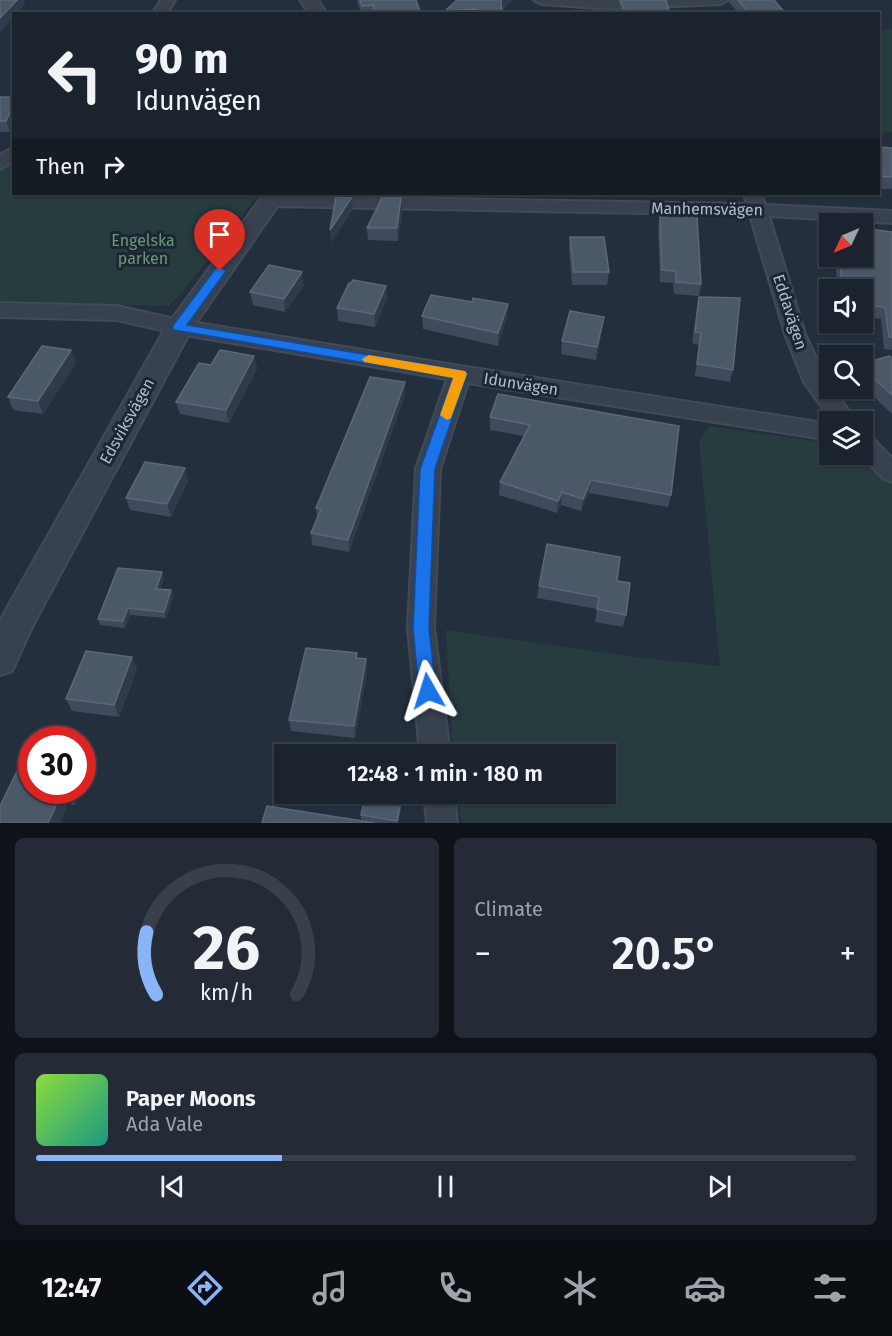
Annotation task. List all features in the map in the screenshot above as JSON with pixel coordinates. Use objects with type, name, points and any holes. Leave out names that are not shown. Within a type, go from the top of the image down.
[{"type":"street","points":[[541,0],[696,8],[721,0]]},
{"type":"street","points":[[0,164],[12,154]]},
{"type":"street","name":"Manhemsvägen","points":[[273,197],[755,202],[892,217]]},
{"type":"street","name":"Edsviksvägen","points":[[0,660],[18,620],[179,327],[273,197]]},
{"type":"street","name":"Eddavägen","points":[[755,202],[799,344],[815,382],[837,411]]},
{"type":"street","name":"Idunvägen","points":[[0,310],[117,313],[179,327],[460,374],[819,430]]},
{"type":"street","points":[[434,744],[421,628],[428,469],[460,374]]},
{"type":"street","points":[[873,453],[892,473]]},
{"type":"street","points":[[440,804],[442,823]]},
{"type":"green space","points":[[892,29],[892,132],[880,133],[880,31]]},
{"type":"green space","name":"Engelska parken","points":[[12,159],[12,195],[258,195],[180,295],[168,306],[0,302],[0,171]]},
{"type":"green space","points":[[710,426],[819,442],[819,465],[873,465],[892,481],[892,823],[462,823],[458,804],[616,804],[616,744],[452,744],[446,630],[642,658],[720,666],[699,440]]},
{"type":"building","points":[[0,0],[17,0],[0,18]]},
{"type":"building","points":[[360,0],[416,0],[420,11],[374,12],[374,5],[362,6]]},
{"type":"building","points":[[457,0],[501,0],[502,12],[476,12],[476,9],[445,11]]},
{"type":"building","points":[[620,0],[666,0],[669,12],[625,12]]},
{"type":"building","points":[[738,0],[774,0],[784,12],[748,12]]},
{"type":"building","points":[[0,97],[12,97],[12,108],[6,121],[0,121]]},
{"type":"building","points":[[880,147],[892,148],[892,177],[880,176]]},
{"type":"building","points":[[336,197],[352,197],[330,230]]},
{"type":"building","points":[[382,198],[401,198],[397,228],[367,228]]},
{"type":"building","points":[[660,216],[697,216],[701,284],[676,282],[676,271],[662,270]]},
{"type":"building","points":[[873,229],[892,232],[892,338],[889,337],[885,307],[873,306],[873,279],[841,279],[841,267],[873,267]]},
{"type":"building","points":[[570,237],[604,237],[609,272],[574,272]]},
{"type":"building","points":[[269,265],[302,272],[284,299],[250,292]]},
{"type":"building","points":[[353,280],[386,286],[374,314],[337,308],[349,283]]},
{"type":"building","points":[[431,295],[472,302],[473,298],[508,304],[498,333],[422,316]]},
{"type":"building","points":[[699,297],[740,298],[733,370],[697,364],[701,333],[695,332]]},
{"type":"building","points":[[570,311],[604,317],[597,347],[562,341]]},
{"type":"building","points":[[42,346],[71,350],[38,401],[8,397]]},
{"type":"building","points":[[220,350],[254,356],[226,410],[176,402],[199,363],[211,365]]},
{"type":"building","points":[[889,356],[892,358],[892,395],[873,377],[873,361]]},
{"type":"building","points":[[370,377],[405,382],[348,540],[311,533],[321,509],[316,508]]},
{"type":"building","points":[[498,394],[679,426],[671,495],[591,480],[583,499],[562,492],[558,501],[500,482],[530,425],[490,417]]},
{"type":"building","points":[[145,462],[185,468],[167,504],[126,498]]},
{"type":"building","points":[[547,544],[620,557],[617,581],[630,583],[626,615],[597,609],[599,597],[539,586]]},
{"type":"building","points":[[118,568],[162,572],[156,589],[171,590],[164,612],[128,608],[123,621],[98,619]]},
{"type":"building","points":[[306,648],[357,653],[356,658],[366,659],[354,726],[289,720]]},
{"type":"building","points":[[86,651],[132,657],[114,705],[66,699]]},
{"type":"building","points":[[18,769],[18,804],[57,804],[48,823],[0,823],[0,806]]},
{"type":"building","points":[[364,804],[401,804],[397,821],[361,815]]},
{"type":"building","points":[[267,806],[375,823],[262,823]]},
{"type":"slow traffic","points":[[369,359],[460,374],[447,415]]},
{"type":"route","points":[[220,271],[179,327],[460,374],[428,469],[421,628],[428,691]]}]
